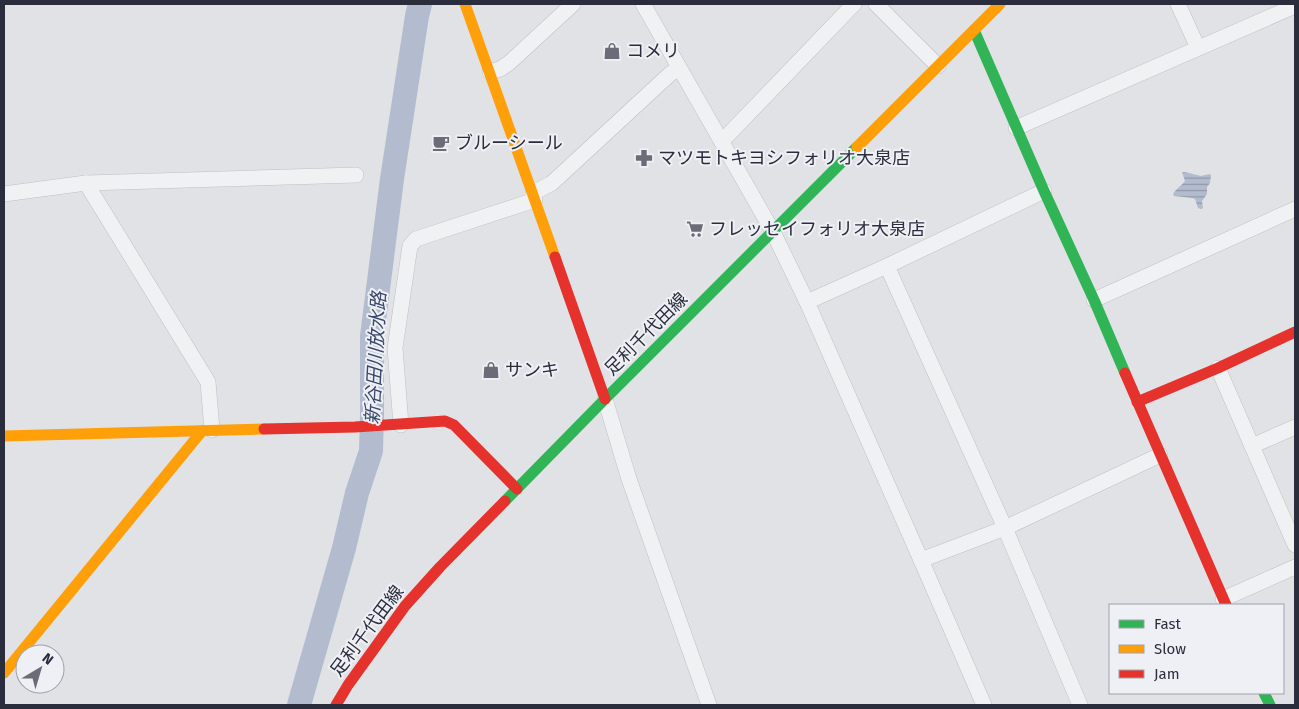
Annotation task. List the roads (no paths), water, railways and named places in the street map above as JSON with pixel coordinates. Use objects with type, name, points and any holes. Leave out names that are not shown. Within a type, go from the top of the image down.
[{"type":"street","points":[[465,4],[605,399],[629,479],[709,705]]},
{"type":"street","points":[[490,72],[508,63],[573,4]]},
{"type":"street","points":[[643,4],[772,232],[806,302],[984,705]]},
{"type":"street","points":[[721,141],[854,4]]},
{"type":"street","points":[[876,4],[938,66]]},
{"type":"street","name":"足利千代田線","points":[[336,705],[348,685],[405,606],[440,567],[1000,4]]},
{"type":"street","points":[[1178,4],[1198,48]]},
{"type":"street","points":[[1016,128],[1295,6]]},
{"type":"street","points":[[974,30],[1094,300],[1224,602],[1295,567]]},
{"type":"street","points":[[401,425],[395,348],[410,246],[416,239],[534,197],[552,183],[670,74],[679,68]]},
{"type":"street","points":[[4,194],[86,183],[356,175]]},
{"type":"street","points":[[4,673],[207,431],[208,382],[86,183]]},
{"type":"street","points":[[806,302],[887,266],[1044,191]]},
{"type":"street","points":[[1094,300],[1295,209]]},
{"type":"street","points":[[887,266],[1005,528],[1080,705]]},
{"type":"street","points":[[1137,402],[1218,368],[1295,332]]},
{"type":"street","points":[[1218,368],[1295,545]]},
{"type":"street","points":[[4,436],[354,427],[445,421],[454,425],[517,489]]},
{"type":"street","points":[[1252,446],[1295,427]]},
{"type":"street","points":[[921,560],[1005,528],[1160,456]]},
{"type":"water","points":[[1182,172],[1201,176],[1211,175],[1207,194],[1202,201],[1203,208],[1198,208],[1195,199],[1174,196],[1174,192],[1185,181]]},
{"type":"waterway","name":"新谷田川放水路","points":[[299,705],[344,548],[357,493],[371,451],[372,336],[392,179],[420,4]]},
{"type":"place","name":"コメリ","points":[[612,51]]},
{"type":"place","name":"ブルーシール","points":[[441,143]]},
{"type":"place","name":"マツモトキヨシフォリオ大泉店","points":[[644,158]]},
{"type":"place","name":"フレッセイフォリオ大泉店","points":[[695,229]]},
{"type":"place","name":"サンキ","points":[[491,370]]}]
